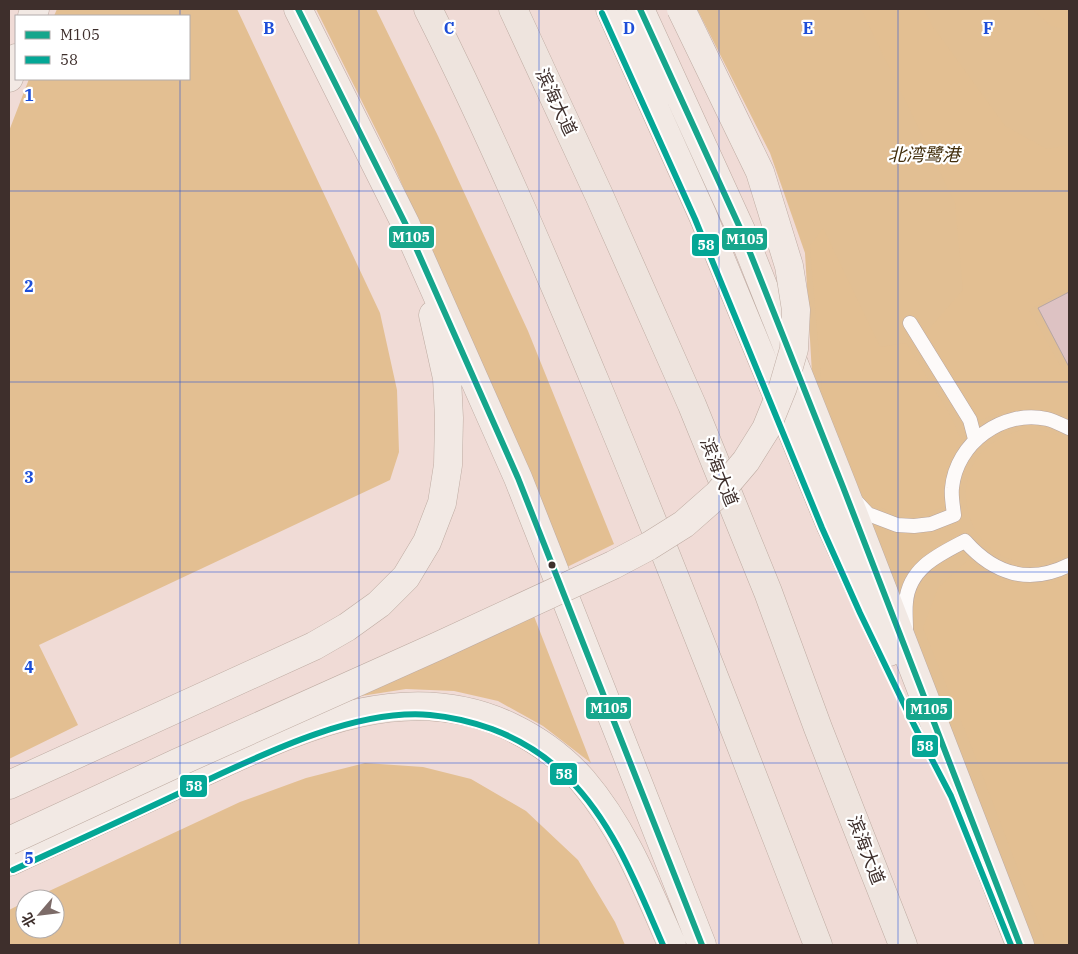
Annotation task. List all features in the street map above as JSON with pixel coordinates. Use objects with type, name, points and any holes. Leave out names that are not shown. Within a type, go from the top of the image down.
[{"type":"highway","points":[[428,9],[456,64],[540,248],[616,430],[709,662],[818,945]]},
{"type":"highway","name":"滨海大道","points":[[513,9],[692,405],[768,592],[818,728],[903,945]]},
{"type":"main road","points":[[298,9],[405,223],[518,478],[702,945]]},
{"type":"main road","points":[[610,9],[703,216],[830,524],[868,609],[922,721],[959,792]]},
{"type":"main road","points":[[640,9],[741,230],[843,487],[959,792],[1020,945]]},
{"type":"main road","points":[[9,841],[613,565],[649,546],[684,524],[718,494],[746,461],[766,429],[783,387],[794,349],[794,301],[789,266],[760,172],[682,9]]},
{"type":"main road","points":[[9,78],[15,61]]},
{"type":"main road","points":[[9,785],[314,646],[379,604],[406,577],[427,542],[442,503],[448,465],[449,418],[447,378],[434,317],[427,288],[405,223]]},
{"type":"main road","points":[[9,862],[308,727],[379,708],[415,706],[448,709],[474,713],[499,721],[528,736],[555,754],[581,779],[605,808],[627,845],[672,945]]},
{"type":"lane","points":[[910,323],[970,420],[975,439]]},
{"type":"lane","points":[[843,487],[868,514],[896,525],[914,526],[931,524],[954,515],[952,488],[954,479],[959,461],[975,439],[997,425],[1021,418],[1047,419],[1069,428]]},
{"type":"lane","points":[[907,655],[906,601],[910,586],[916,573],[940,554],[965,541],[976,554],[990,564],[1009,573],[1031,576],[1055,572],[1069,565]]},
{"type":"green space","name":"北湾鹭港","points":[[697,9],[1069,9],[1069,945],[1033,945],[813,391],[805,253],[770,153]]},
{"type":"shaded area","points":[[57,9],[237,9],[380,313],[397,390],[399,452],[390,480],[39,645],[78,725],[9,759],[9,131],[29,80],[190,80],[190,15],[54,15]]},
{"type":"shaded area","points":[[316,9],[376,9],[438,136],[528,331],[614,544],[565,568],[489,385],[394,166]]},
{"type":"shaded area","points":[[861,9],[924,9],[933,27],[1005,126],[1047,149],[1069,145],[1069,287],[1029,310],[1069,383],[1068,414],[1045,410],[1024,410],[1002,413],[980,420],[924,335],[963,290],[955,203]]},
{"type":"shaded area","points":[[1032,9],[1069,9],[1069,31],[1050,25]]},
{"type":"shaded area","points":[[823,228],[880,347],[906,343],[950,415],[963,444],[953,458],[946,480],[947,505],[936,510],[925,513],[904,514],[884,509],[863,497],[822,390],[810,246]]},
{"type":"shaded area","points":[[1026,429],[1059,435],[1069,441],[1069,552],[1035,562],[1006,558],[984,542],[970,519],[966,492],[973,466],[992,443]]},
{"type":"shaded area","points":[[968,560],[992,575],[1016,583],[1042,584],[1069,576],[1069,641],[1064,679],[1067,726],[1069,731],[1069,945],[1047,945],[969,740],[923,628],[938,588]]},
{"type":"shaded area","points":[[532,611],[591,763],[543,726],[498,701],[454,691],[406,689],[361,696]]},
{"type":"shaded area","points":[[365,763],[423,767],[471,779],[526,811],[578,860],[615,922],[625,945],[9,945],[9,910],[15,907],[15,939],[65,939],[65,889],[53,889],[240,802],[306,778]]},
{"type":"building","points":[[1069,292],[1069,367],[1038,308]]},
{"type":"transit line","name":"M105","points":[[298,9],[405,223],[518,478],[702,945]]},
{"type":"transit line","name":"M105","points":[[640,9],[741,230],[843,487],[1020,945]]},
{"type":"transit line","name":"58","points":[[602,13],[695,219],[822,528],[860,613],[914,725],[951,796],[1011,945]]},
{"type":"transit line","name":"58","points":[[13,870],[304,738],[368,719],[400,715],[430,715],[454,718],[492,729],[533,749],[561,771],[585,797],[612,836],[634,879],[663,945]]}]
